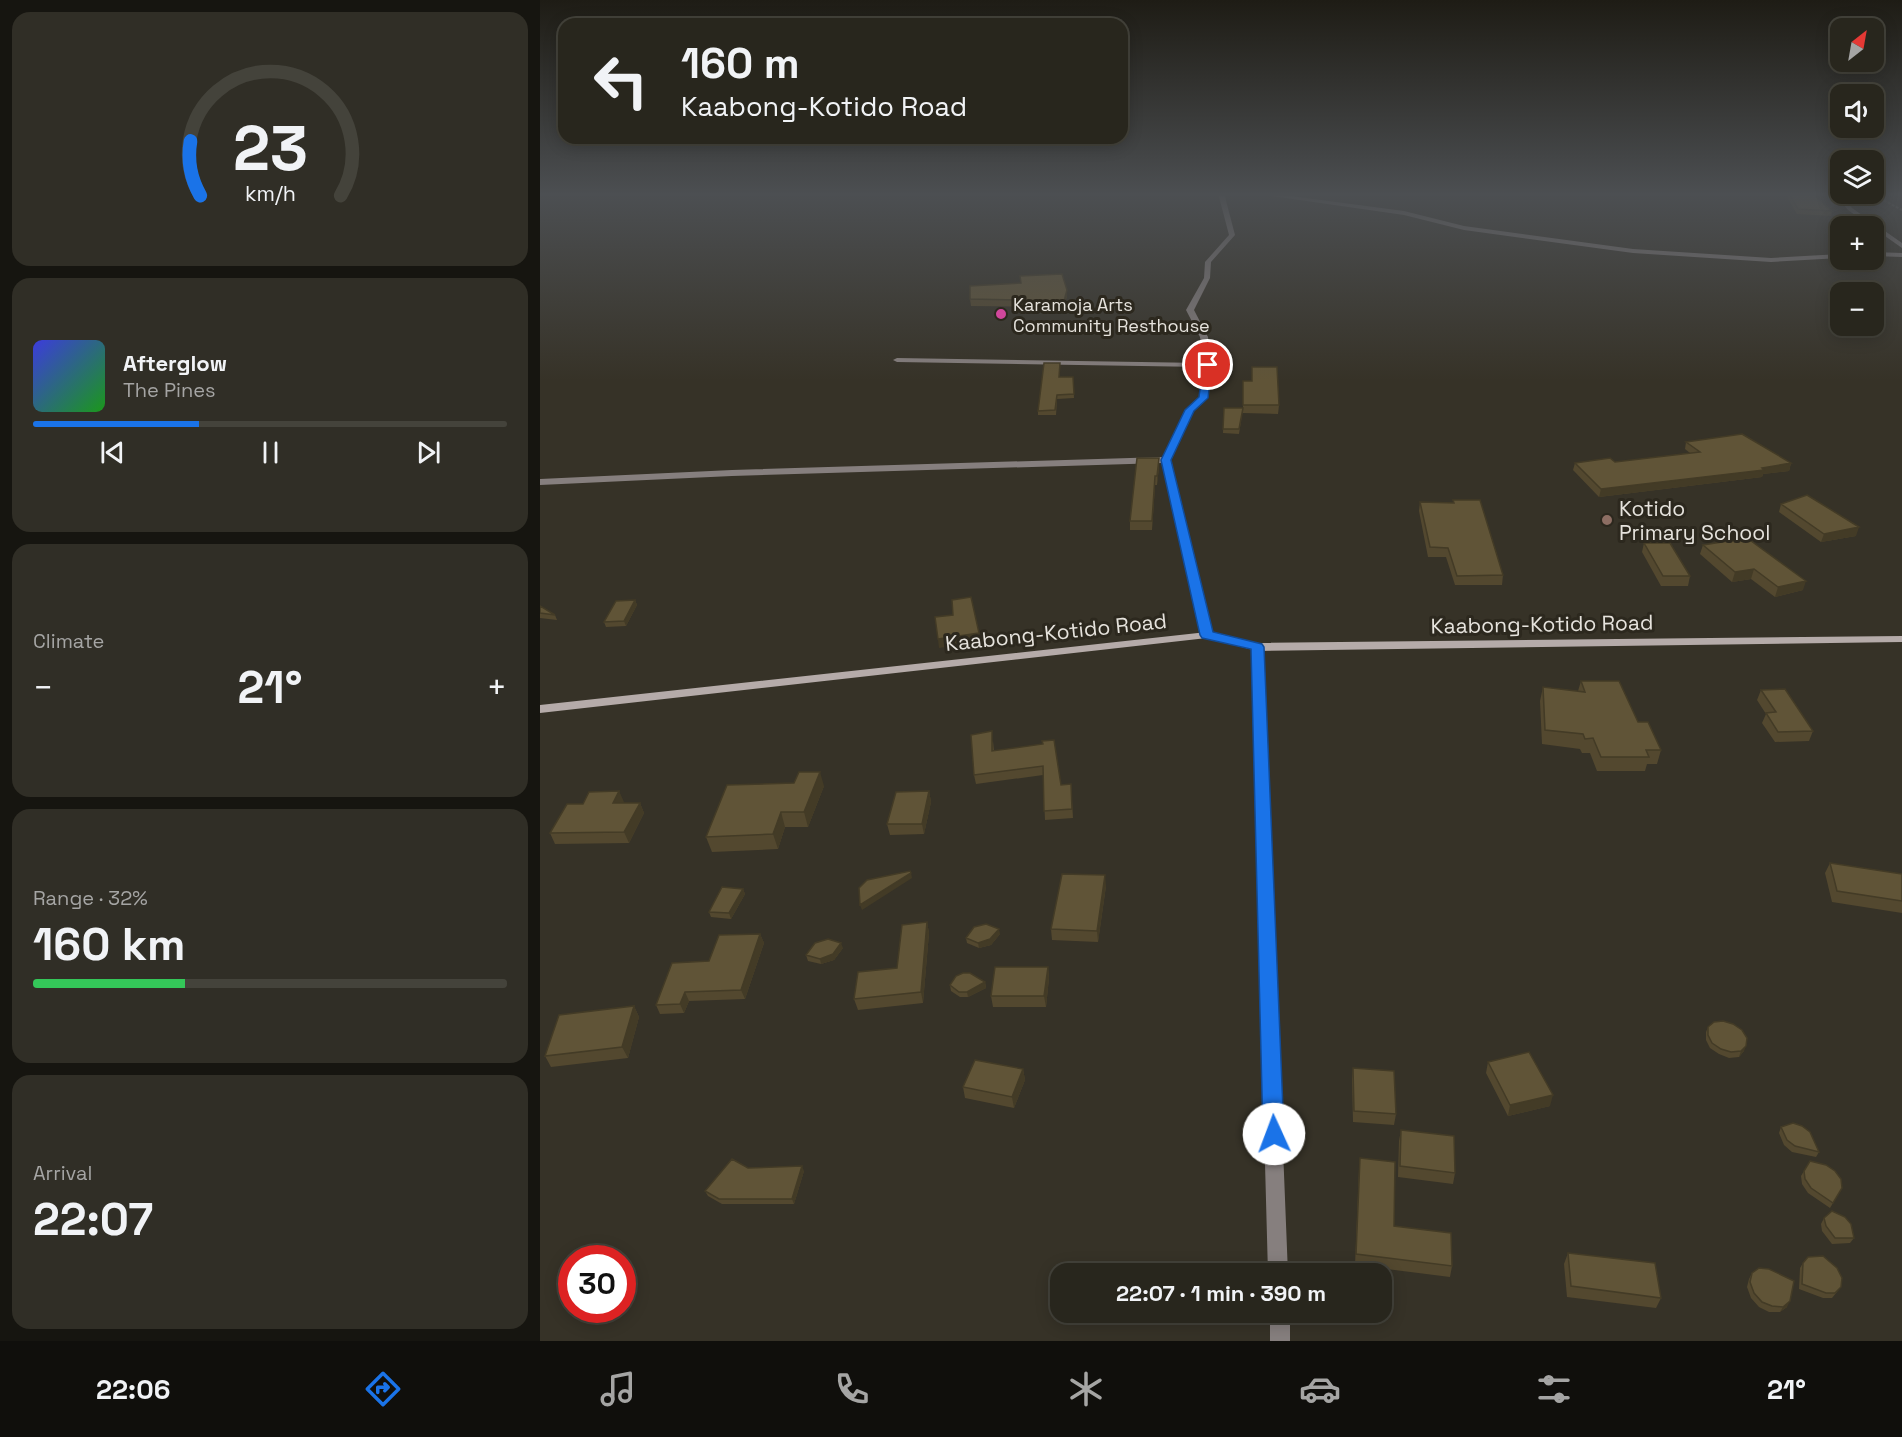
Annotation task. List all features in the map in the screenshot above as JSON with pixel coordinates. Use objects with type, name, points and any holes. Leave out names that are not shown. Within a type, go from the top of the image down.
[{"type":"main road","name":"Kaabong-Kotido Road","points":[[540,709],[1207,635],[1257,647],[1902,639]]},
{"type":"street","points":[[1207,635],[1166,460],[1190,410],[1203,398],[1208,365],[1204,337],[1191,310],[1207,278],[1208,262],[1214,256]]},
{"type":"street","points":[[1703,256],[1771,260],[1830,257]]},
{"type":"street","points":[[897,360],[1208,365]]},
{"type":"street","points":[[540,482],[732,473],[1166,460]]},
{"type":"street","points":[[1257,647],[1278,1263]]},
{"type":"street","points":[[1280,1323],[1281,1341]]},
{"type":"building","points":[[1062,274],[1067,290],[1064,301],[970,299],[970,286],[1021,283],[1020,276]]},
{"type":"building","points":[[1044,363],[1060,363],[1059,377],[1073,377],[1074,394],[1057,395],[1055,410],[1038,411]]},
{"type":"building","points":[[1252,367],[1277,367],[1279,405],[1243,405],[1243,381],[1252,381]]},
{"type":"building","points":[[1224,408],[1243,408],[1239,429],[1223,429]]},
{"type":"building","points":[[1742,434],[1791,463],[1762,468],[1764,470],[1601,489],[1575,463],[1610,458],[1615,462],[1700,452],[1686,442]]},
{"type":"building","points":[[1137,458],[1159,458],[1157,476],[1155,476],[1152,521],[1130,521]]},
{"type":"building","points":[[1807,495],[1859,527],[1824,534],[1781,504]]},
{"type":"building","points":[[1453,500],[1480,500],[1503,575],[1457,576],[1448,548],[1430,547],[1420,502],[1454,503]]},
{"type":"building","points":[[1747,538],[1806,581],[1778,587],[1754,569],[1735,572],[1703,545]]},
{"type":"building","points":[[1644,543],[1670,543],[1690,576],[1663,576]]},
{"type":"building","points":[[971,597],[979,633],[938,639],[935,617],[953,615],[952,600]]},
{"type":"building","points":[[635,600],[624,621],[604,622],[616,601]]},
{"type":"building","points":[[540,606],[555,615],[540,613]]},
{"type":"building","points":[[1581,681],[1619,681],[1638,722],[1648,722],[1661,750],[1646,750],[1649,757],[1601,757],[1593,738],[1585,739],[1583,734],[1545,730],[1543,687],[1585,692]]},
{"type":"building","points":[[1785,689],[1813,731],[1778,732],[1766,713],[1776,712],[1761,690]]},
{"type":"building","points":[[992,731],[992,751],[1043,744],[1042,741],[1054,740],[1061,785],[1071,784],[1072,809],[1044,811],[1043,766],[974,775],[971,735]]},
{"type":"building","points":[[799,772],[820,772],[804,812],[781,812],[773,834],[706,837],[727,785],[794,783]]},
{"type":"building","points":[[619,791],[613,803],[640,803],[624,832],[550,833],[567,804],[583,804],[589,792]]},
{"type":"building","points":[[929,791],[922,824],[887,824],[896,792]]},
{"type":"building","points":[[1830,863],[1902,874],[1902,901],[1837,891]]},
{"type":"building","points":[[910,871],[911,873],[860,905],[859,888],[867,880]]},
{"type":"building","points":[[1062,874],[1105,875],[1097,931],[1051,929]]},
{"type":"building","points":[[722,887],[743,889],[729,913],[709,912]]},
{"type":"building","points":[[927,922],[921,992],[854,999],[858,972],[897,968],[902,925]]},
{"type":"building","points":[[986,924],[999,929],[990,939],[978,943],[966,938],[974,927]]},
{"type":"building","points":[[760,934],[741,990],[685,992],[680,1004],[656,1005],[672,963],[709,961],[719,935]]},
{"type":"building","points":[[828,939],[841,943],[833,954],[820,959],[806,955],[815,943]]},
{"type":"building","points":[[995,967],[1048,967],[1044,996],[991,996]]},
{"type":"building","points":[[970,973],[985,982],[967,992],[959,992],[950,985],[956,976]]},
{"type":"building","points":[[634,1006],[622,1047],[545,1056],[559,1015]]},
{"type":"building","points":[[1723,1021],[1742,1030],[1747,1038],[1746,1046],[1741,1051],[1731,1052],[1712,1043],[1708,1035],[1708,1027],[1714,1022]]},
{"type":"building","points":[[1529,1052],[1553,1095],[1510,1105],[1488,1062]]},
{"type":"building","points":[[975,1060],[1023,1069],[1012,1097],[963,1087]]},
{"type":"building","points":[[1353,1068],[1394,1071],[1396,1114],[1354,1111]]},
{"type":"building","points":[[1793,1123],[1810,1132],[1819,1152],[1795,1146],[1787,1140],[1781,1127]]},
{"type":"building","points":[[1401,1130],[1454,1136],[1455,1173],[1400,1166]]},
{"type":"building","points":[[1360,1158],[1395,1162],[1394,1226],[1451,1233],[1452,1266],[1356,1254]]},
{"type":"building","points":[[732,1159],[748,1168],[802,1166],[792,1199],[719,1199],[705,1191]]},
{"type":"building","points":[[1810,1161],[1826,1165],[1841,1179],[1842,1188],[1833,1203],[1811,1188],[1805,1179],[1804,1171]]},
{"type":"building","points":[[1832,1211],[1845,1217],[1851,1224],[1854,1238],[1835,1238],[1826,1226],[1824,1218]]},
{"type":"building","points":[[1568,1253],[1655,1263],[1661,1298],[1571,1286]]},
{"type":"building","points":[[1823,1256],[1837,1268],[1842,1278],[1841,1287],[1835,1293],[1826,1293],[1802,1284],[1803,1263],[1808,1257]]},
{"type":"building","points":[[1759,1268],[1769,1269],[1794,1281],[1790,1301],[1783,1307],[1762,1302],[1754,1293],[1750,1282],[1752,1273]]},
{"type":"place","name":"Karamoja Arts Community Resthouse","points":[[1001,314]]},
{"type":"place","name":"Kotido Primary School","points":[[1607,520]]},
{"type":"route","points":[[1208,365],[1203,398],[1190,410],[1166,460],[1207,635],[1257,647],[1274,1134]]}]
